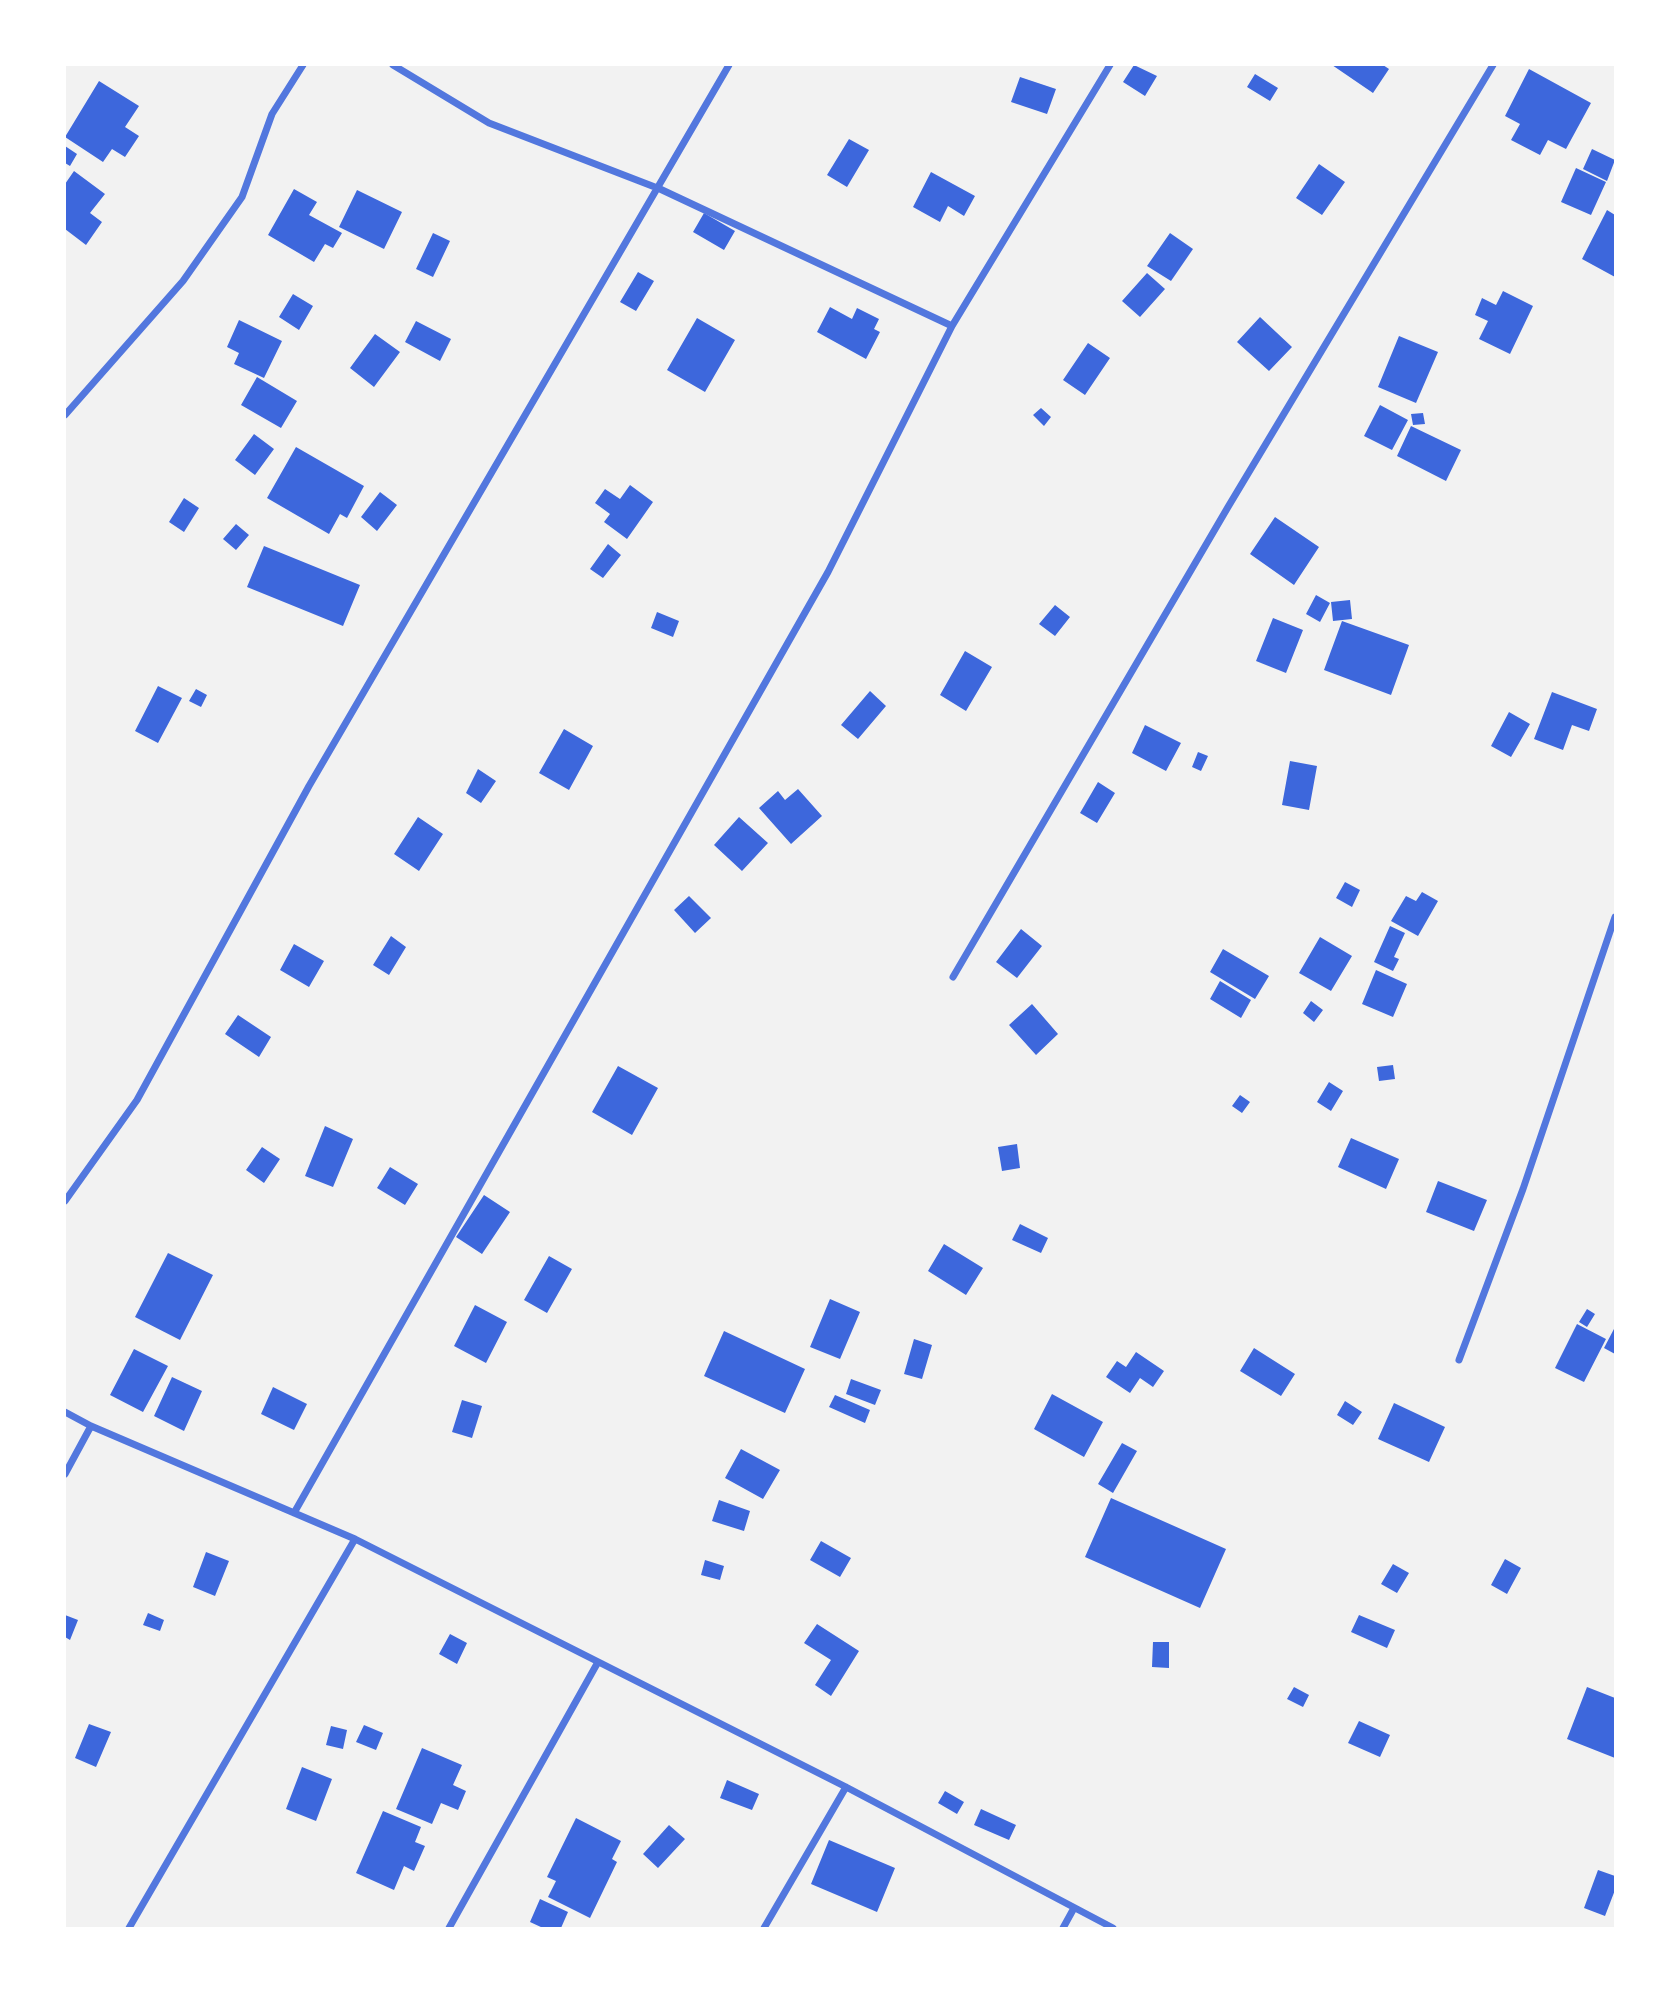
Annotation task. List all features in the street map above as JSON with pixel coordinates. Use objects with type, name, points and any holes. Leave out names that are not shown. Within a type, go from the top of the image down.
[{"type":"street","points":[[65,415],[183,281],[242,197],[272,114],[303,65]]},
{"type":"street","points":[[393,65],[489,123],[660,189],[952,326]]},
{"type":"street","points":[[65,1201],[136,1100],[309,786],[660,189],[729,65]]},
{"type":"street","points":[[294,1513],[828,572],[952,326],[1110,65]]},
{"type":"street","points":[[953,977],[1228,507],[1493,65]]},
{"type":"street","points":[[1459,1360],[1523,1189],[1615,918]]},
{"type":"street","points":[[65,1412],[91,1426],[355,1539],[846,1787],[1113,1928]]},
{"type":"street","points":[[65,1474],[91,1426]]},
{"type":"street","points":[[129,1928],[355,1539]]},
{"type":"street","points":[[449,1928],[598,1662]]},
{"type":"street","points":[[764,1928],[846,1787]]},
{"type":"street","points":[[1063,1928],[1074,1908]]},
{"type":"building","points":[[1134,65],[1157,76],[1145,96],[1123,82]]},
{"type":"building","points":[[1332,65],[1383,65],[1389,69],[1373,93]]},
{"type":"building","points":[[1529,69],[1591,103],[1566,149],[1548,140],[1540,155],[1511,140],[1520,124],[1505,116]]},
{"type":"building","points":[[1255,74],[1278,88],[1270,101],[1247,87]]},
{"type":"building","points":[[1020,77],[1056,89],[1047,114],[1011,102]]},
{"type":"building","points":[[99,81],[139,106],[125,127],[139,136],[125,157],[112,149],[103,162],[65,137]]},
{"type":"building","points":[[849,139],[869,150],[847,187],[827,175]]},
{"type":"building","points":[[65,146],[77,154],[70,166],[65,163]]},
{"type":"building","points":[[1592,149],[1615,160],[1607,181],[1583,169]]},
{"type":"building","points":[[1319,164],[1345,182],[1322,215],[1296,198]]},
{"type":"building","points":[[1576,168],[1606,182],[1591,215],[1561,202]]},
{"type":"building","points":[[74,171],[105,194],[90,213],[102,222],[86,245],[65,229],[65,184]]},
{"type":"building","points":[[931,172],[975,196],[964,216],[948,206],[940,222],[913,207]]},
{"type":"building","points":[[294,189],[317,202],[309,215],[342,233],[333,248],[325,244],[314,262],[268,235]]},
{"type":"building","points":[[357,190],[402,212],[384,249],[339,227]]},
{"type":"building","points":[[1607,210],[1615,215],[1615,277],[1582,259]]},
{"type":"building","points":[[704,213],[735,231],[724,250],[693,232]]},
{"type":"building","points":[[433,233],[450,241],[433,277],[416,269]]},
{"type":"building","points":[[1170,233],[1193,249],[1171,281],[1147,266]]},
{"type":"building","points":[[638,272],[654,281],[636,311],[620,302]]},
{"type":"building","points":[[1147,273],[1165,289],[1140,317],[1122,301]]},
{"type":"building","points":[[1503,291],[1533,306],[1510,354],[1479,339],[1488,321],[1475,315],[1482,298],[1496,305]]},
{"type":"building","points":[[293,294],[313,306],[299,330],[279,317]]},
{"type":"building","points":[[830,307],[852,319],[857,308],[879,319],[874,329],[880,332],[866,359],[817,332]]},
{"type":"building","points":[[1260,317],[1292,347],[1269,371],[1237,342]]},
{"type":"building","points":[[697,318],[735,340],[705,392],[667,370]]},
{"type":"building","points":[[239,320],[282,341],[264,378],[234,364],[239,353],[227,347]]},
{"type":"building","points":[[416,321],[451,339],[440,361],[405,342]]},
{"type":"building","points":[[375,334],[400,352],[374,387],[350,368]]},
{"type":"building","points":[[1399,336],[1438,352],[1416,403],[1378,387]]},
{"type":"building","points":[[1088,343],[1110,358],[1085,395],[1063,380]]},
{"type":"building","points":[[257,377],[297,401],[281,428],[241,405]]},
{"type":"building","points":[[1380,405],[1408,420],[1392,450],[1364,436]]},
{"type":"building","points":[[1041,408],[1051,417],[1044,426],[1033,415]]},
{"type":"building","points":[[1423,413],[1425,424],[1413,425],[1411,414]]},
{"type":"building","points":[[1411,426],[1461,450],[1446,481],[1397,456]]},
{"type":"building","points":[[254,434],[274,449],[255,475],[235,460]]},
{"type":"building","points":[[296,447],[364,486],[347,518],[340,514],[329,534],[267,498]]},
{"type":"building","points":[[630,485],[653,502],[627,539],[604,522],[610,514],[595,503],[605,489],[620,499]]},
{"type":"building","points":[[380,492],[397,505],[377,531],[361,517]]},
{"type":"building","points":[[184,498],[199,508],[184,532],[169,522]]},
{"type":"building","points":[[1275,517],[1319,547],[1294,585],[1250,554]]},
{"type":"building","points":[[236,524],[249,535],[236,550],[223,539]]},
{"type":"building","points":[[608,544],[621,555],[603,578],[590,569]]},
{"type":"building","points":[[264,546],[360,585],[343,626],[247,587]]},
{"type":"building","points":[[1316,595],[1330,603],[1320,622],[1306,614]]},
{"type":"building","points":[[1350,600],[1352,619],[1333,621],[1331,602]]},
{"type":"building","points":[[1055,605],[1070,617],[1055,636],[1039,624]]},
{"type":"building","points":[[657,612],[679,621],[673,637],[651,628]]},
{"type":"building","points":[[1273,618],[1303,630],[1286,673],[1256,661]]},
{"type":"building","points":[[1342,621],[1409,645],[1391,695],[1324,670]]},
{"type":"building","points":[[965,651],[992,667],[966,711],[940,695]]},
{"type":"building","points":[[158,686],[182,698],[158,743],[135,731]]},
{"type":"building","points":[[196,689],[207,695],[201,707],[189,701]]},
{"type":"building","points":[[870,691],[886,706],[858,739],[841,725]]},
{"type":"building","points":[[1552,692],[1597,709],[1589,731],[1572,725],[1563,750],[1534,739]]},
{"type":"building","points":[[1509,712],[1530,724],[1511,757],[1491,746]]},
{"type":"building","points":[[1145,725],[1181,743],[1166,771],[1132,753]]},
{"type":"building","points":[[564,729],[593,746],[569,790],[539,773]]},
{"type":"building","points":[[1198,752],[1208,756],[1201,771],[1192,767]]},
{"type":"building","points":[[1290,761],[1317,766],[1309,810],[1282,805]]},
{"type":"building","points":[[478,769],[496,781],[481,803],[466,793]]},
{"type":"building","points":[[1098,782],[1115,793],[1097,823],[1080,813]]},
{"type":"building","points":[[798,789],[822,816],[791,844],[759,808],[778,791],[785,800]]},
{"type":"building","points":[[418,817],[443,834],[419,871],[394,854]]},
{"type":"building","points":[[739,817],[768,843],[742,871],[714,845]]},
{"type":"building","points":[[1345,882],[1360,890],[1352,907],[1336,898]]},
{"type":"building","points":[[1422,892],[1438,901],[1418,936],[1391,921],[1406,896],[1416,901]]},
{"type":"building","points":[[689,896],[711,918],[695,933],[674,910]]},
{"type":"building","points":[[1390,926],[1405,933],[1394,957],[1399,959],[1393,971],[1374,962]]},
{"type":"building","points":[[1021,929],[1042,946],[1017,978],[996,962]]},
{"type":"building","points":[[391,936],[406,947],[389,975],[373,965]]},
{"type":"building","points":[[1320,937],[1352,956],[1331,991],[1299,973]]},
{"type":"building","points":[[294,944],[324,961],[309,987],[280,970]]},
{"type":"building","points":[[1223,949],[1269,976],[1255,999],[1210,972]]},
{"type":"building","points":[[1376,970],[1407,984],[1393,1017],[1362,1004]]},
{"type":"building","points":[[1220,981],[1251,1000],[1241,1018],[1210,999]]},
{"type":"building","points":[[1311,1001],[1323,1010],[1314,1022],[1303,1013]]},
{"type":"building","points":[[1032,1004],[1058,1034],[1036,1055],[1009,1025]]},
{"type":"building","points":[[238,1015],[271,1037],[259,1057],[225,1034]]},
{"type":"building","points":[[1393,1065],[1395,1079],[1379,1081],[1377,1067]]},
{"type":"building","points":[[618,1066],[658,1088],[632,1135],[592,1112]]},
{"type":"building","points":[[1329,1082],[1343,1091],[1331,1111],[1317,1102]]},
{"type":"building","points":[[1240,1095],[1250,1102],[1242,1113],[1232,1106]]},
{"type":"building","points":[[325,1126],[353,1139],[333,1187],[305,1176]]},
{"type":"building","points":[[1351,1138],[1399,1159],[1386,1189],[1338,1167]]},
{"type":"building","points":[[1017,1144],[1020,1168],[1002,1171],[998,1147]]},
{"type":"building","points":[[262,1147],[280,1159],[264,1183],[246,1170]]},
{"type":"building","points":[[390,1167],[418,1184],[405,1205],[377,1188]]},
{"type":"building","points":[[1438,1181],[1487,1200],[1474,1231],[1426,1212]]},
{"type":"building","points":[[484,1195],[510,1212],[482,1254],[456,1237]]},
{"type":"building","points":[[1020,1224],[1048,1238],[1041,1253],[1012,1240]]},
{"type":"building","points":[[944,1244],[983,1268],[966,1295],[928,1271]]},
{"type":"building","points":[[168,1253],[213,1275],[180,1340],[135,1317]]},
{"type":"building","points":[[549,1256],[572,1269],[547,1313],[524,1300]]},
{"type":"building","points":[[830,1299],[860,1312],[840,1359],[810,1347]]},
{"type":"building","points":[[475,1305],[507,1322],[486,1363],[454,1346]]},
{"type":"building","points":[[1587,1309],[1595,1314],[1587,1327],[1579,1322]]},
{"type":"building","points":[[1577,1324],[1606,1339],[1584,1382],[1555,1368]]},
{"type":"building","points":[[1615,1327],[1615,1354],[1604,1348]]},
{"type":"building","points":[[724,1331],[805,1369],[785,1413],[704,1376]]},
{"type":"building","points":[[914,1339],[932,1345],[922,1379],[904,1374]]},
{"type":"building","points":[[1254,1348],[1295,1374],[1281,1396],[1240,1371]]},
{"type":"building","points":[[134,1349],[168,1366],[143,1412],[110,1395]]},
{"type":"building","points":[[1136,1352],[1164,1371],[1153,1387],[1140,1378],[1130,1393],[1106,1377],[1117,1361],[1126,1367]]},
{"type":"building","points":[[172,1377],[202,1391],[184,1431],[154,1416]]},
{"type":"building","points":[[851,1379],[881,1390],[875,1405],[846,1394]]},
{"type":"building","points":[[273,1387],[307,1404],[294,1430],[261,1414]]},
{"type":"building","points":[[1052,1394],[1103,1422],[1084,1457],[1034,1429]]},
{"type":"building","points":[[835,1395],[870,1410],[865,1423],[829,1407]]},
{"type":"building","points":[[462,1400],[482,1406],[472,1438],[452,1432]]},
{"type":"building","points":[[1345,1401],[1362,1412],[1353,1425],[1337,1415]]},
{"type":"building","points":[[1394,1403],[1445,1427],[1429,1462],[1378,1439]]},
{"type":"building","points":[[1122,1443],[1137,1451],[1113,1493],[1098,1484]]},
{"type":"building","points":[[741,1449],[780,1470],[763,1499],[725,1478]]},
{"type":"building","points":[[1111,1498],[1226,1549],[1200,1608],[1085,1557]]},
{"type":"building","points":[[719,1500],[750,1511],[744,1531],[712,1521]]},
{"type":"building","points":[[821,1541],[851,1558],[840,1577],[810,1560]]},
{"type":"building","points":[[206,1552],[229,1561],[215,1596],[193,1587]]},
{"type":"building","points":[[1505,1559],[1521,1568],[1507,1594],[1491,1585]]},
{"type":"building","points":[[705,1560],[724,1566],[720,1580],[701,1575]]},
{"type":"building","points":[[1393,1564],[1409,1573],[1397,1593],[1381,1584]]},
{"type":"building","points":[[148,1613],[164,1620],[160,1631],[143,1625]]},
{"type":"building","points":[[65,1615],[78,1620],[70,1640],[65,1637]]},
{"type":"building","points":[[1359,1615],[1395,1630],[1387,1648],[1351,1632]]},
{"type":"building","points":[[817,1624],[859,1651],[831,1696],[815,1685],[831,1660],[804,1643]]},
{"type":"building","points":[[450,1634],[467,1643],[457,1664],[439,1654]]},
{"type":"building","points":[[1153,1642],[1169,1642],[1169,1668],[1152,1667]]},
{"type":"building","points":[[1294,1687],[1309,1695],[1303,1707],[1287,1699]]},
{"type":"building","points":[[1587,1687],[1615,1698],[1615,1758],[1567,1739]]},
{"type":"building","points":[[1359,1721],[1390,1735],[1380,1757],[1348,1743]]},
{"type":"building","points":[[89,1724],[111,1732],[96,1767],[75,1758]]},
{"type":"building","points":[[364,1725],[383,1733],[376,1750],[356,1742]]},
{"type":"building","points":[[331,1726],[347,1730],[343,1749],[326,1745]]},
{"type":"building","points":[[422,1748],[462,1765],[453,1785],[466,1791],[458,1810],[441,1803],[432,1824],[396,1809]]},
{"type":"building","points":[[302,1767],[332,1779],[316,1821],[286,1809]]},
{"type":"building","points":[[727,1780],[759,1794],[752,1810],[720,1798]]},
{"type":"building","points":[[945,1791],[964,1802],[957,1814],[938,1803]]},
{"type":"building","points":[[981,1809],[1016,1825],[1009,1840],[974,1825]]},
{"type":"building","points":[[383,1811],[421,1827],[415,1842],[425,1846],[414,1871],[404,1866],[394,1890],[356,1873]]},
{"type":"building","points":[[576,1818],[621,1841],[612,1859],[617,1862],[590,1918],[548,1897],[556,1881],[547,1877]]},
{"type":"building","points":[[669,1825],[685,1839],[658,1868],[643,1854]]},
{"type":"building","points":[[829,1840],[895,1868],[877,1912],[811,1884]]},
{"type":"building","points":[[1598,1870],[1615,1876],[1615,1890],[1605,1916],[1584,1908]]},
{"type":"building","points":[[540,1899],[568,1912],[561,1928],[543,1928],[530,1922]]}]
